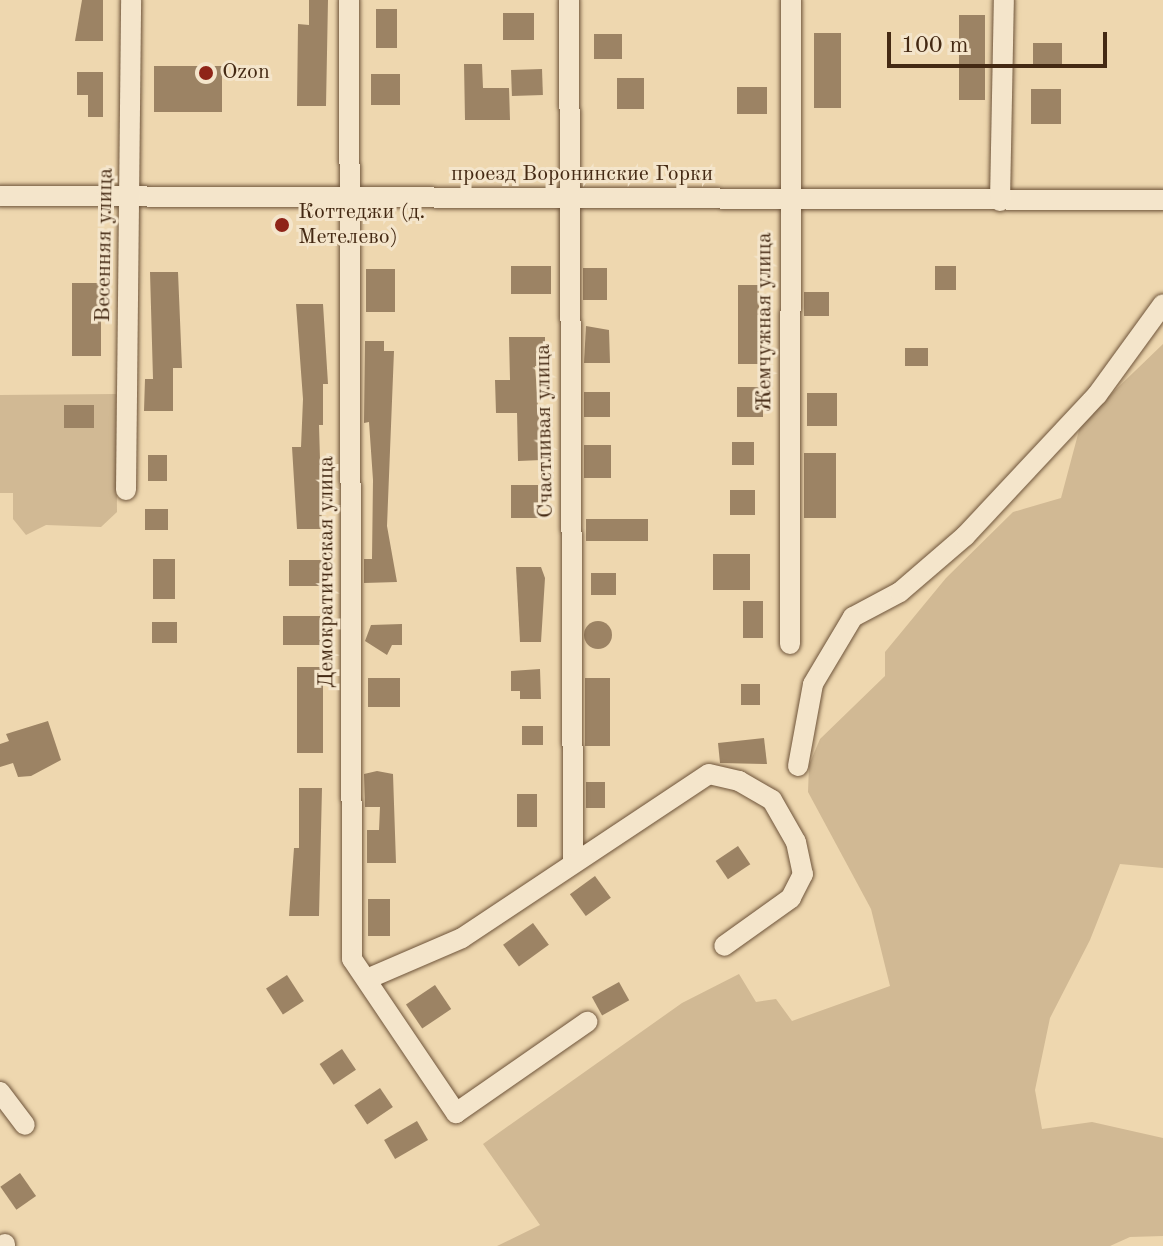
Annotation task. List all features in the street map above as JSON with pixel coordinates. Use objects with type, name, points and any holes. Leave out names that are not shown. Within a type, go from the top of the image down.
[{"type":"street","name":"Весенняя улица","points":[[126,490],[131,0]]},
{"type":"street","name":"Демократическая улица","points":[[349,0],[352,959],[456,1113],[587,1022]]},
{"type":"street","name":"Счастливая улица","points":[[569,0],[567,199],[573,862]]},
{"type":"street","name":"Жемчужная улица","points":[[790,644],[791,0]]},
{"type":"street","points":[[1000,201],[1004,0]]},
{"type":"street","name":"проезд Воронинские Горки","points":[[0,196],[1163,200]]},
{"type":"street","points":[[798,766],[813,684],[853,617],[900,592],[965,536],[1097,395],[1163,304]]},
{"type":"street","points":[[367,979],[462,938],[709,774],[739,781],[772,800],[796,842],[803,874],[791,898],[724,946]]},
{"type":"street","points":[[0,1092],[25,1125]]},
{"type":"shaded area","points":[[1163,344],[1163,868],[1120,864],[1090,940],[1050,1018],[1035,1090],[1042,1129],[1092,1122],[1163,1138],[1163,1236],[1130,1237],[1110,1246],[497,1246],[540,1225],[483,1144],[682,1003],[739,974],[756,1002],[776,999],[792,1021],[890,986],[871,909],[808,792],[809,765],[820,739],[885,676],[885,652],[946,578],[1013,512],[1061,498],[1081,423]]},
{"type":"shaded area","points":[[116,394],[117,512],[101,527],[46,525],[26,535],[13,519],[13,493],[0,493],[0,395]]},
{"type":"building","points":[[82,0],[103,0],[103,41],[75,41]]},
{"type":"building","points":[[309,0],[328,0],[326,106],[297,106],[298,24],[309,25]]},
{"type":"building","points":[[376,9],[397,9],[397,48],[376,48]]},
{"type":"building","points":[[503,13],[534,13],[534,40],[503,40]]},
{"type":"building","points":[[959,15],[985,15],[985,100],[959,100]]},
{"type":"building","points":[[814,33],[841,33],[841,108],[814,108]]},
{"type":"building","points":[[594,34],[622,34],[622,59],[594,59]]},
{"type":"building","points":[[1033,43],[1062,43],[1062,66],[1033,66]]},
{"type":"building","points":[[464,64],[482,64],[483,88],[509,88],[510,120],[465,120]]},
{"type":"building","points":[[154,66],[222,66],[222,112],[154,112]]},
{"type":"building","points":[[542,69],[543,95],[512,96],[511,70]]},
{"type":"building","points":[[77,72],[103,72],[103,117],[88,117],[88,95],[77,95]]},
{"type":"building","points":[[371,74],[400,74],[400,105],[371,105]]},
{"type":"building","points":[[617,78],[644,78],[644,109],[617,109]]},
{"type":"building","points":[[737,87],[767,87],[767,114],[737,114]]},
{"type":"building","points":[[1031,89],[1061,89],[1061,124],[1031,124]]},
{"type":"building","points":[[511,266],[551,266],[551,294],[511,294]]},
{"type":"building","points":[[935,266],[956,266],[956,290],[935,290]]},
{"type":"building","points":[[583,268],[607,268],[607,300],[583,300]]},
{"type":"building","points":[[366,269],[395,269],[395,312],[366,312]]},
{"type":"building","points":[[150,272],[178,272],[182,368],[173,368],[173,411],[144,411],[145,379],[153,379]]},
{"type":"building","points":[[72,283],[101,283],[101,356],[72,356]]},
{"type":"building","points":[[738,285],[759,285],[759,364],[738,364]]},
{"type":"building","points":[[804,292],[829,292],[829,316],[804,316]]},
{"type":"building","points":[[296,304],[323,304],[328,384],[323,384],[323,425],[319,425],[322,529],[297,529],[292,447],[301,447],[303,399]]},
{"type":"building","points":[[586,326],[609,330],[610,363],[584,363]]},
{"type":"building","points":[[509,337],[545,337],[545,366],[535,366],[542,460],[518,461],[517,413],[496,413],[495,380],[510,380]]},
{"type":"building","points":[[365,341],[384,341],[384,351],[394,351],[387,526],[397,582],[364,583],[364,559],[372,559],[373,480],[369,422],[364,423]]},
{"type":"building","points":[[905,348],[928,348],[928,366],[905,366]]},
{"type":"building","points":[[737,387],[763,387],[763,417],[737,417]]},
{"type":"building","points":[[584,392],[610,392],[610,417],[584,417]]},
{"type":"building","points":[[807,393],[837,393],[837,426],[807,426]]},
{"type":"building","points":[[64,405],[94,405],[94,428],[64,428]]},
{"type":"building","points":[[732,442],[754,442],[754,465],[732,465]]},
{"type":"building","points":[[584,445],[611,445],[611,478],[584,478]]},
{"type":"building","points":[[804,453],[836,453],[836,518],[804,518]]},
{"type":"building","points":[[148,455],[167,455],[167,481],[148,481]]},
{"type":"building","points":[[511,485],[538,485],[538,518],[511,518]]},
{"type":"building","points":[[730,490],[755,490],[755,515],[730,515]]},
{"type":"building","points":[[145,509],[168,509],[168,530],[145,530]]},
{"type":"building","points":[[586,519],[648,519],[648,541],[586,541]]},
{"type":"building","points":[[713,554],[750,554],[750,590],[713,590]]},
{"type":"building","points":[[153,559],[175,559],[175,599],[153,599]]},
{"type":"building","points":[[289,560],[322,560],[322,586],[289,586]]},
{"type":"building","points":[[516,567],[541,567],[545,578],[541,642],[520,642]]},
{"type":"building","points":[[591,573],[616,573],[616,595],[591,595]]},
{"type":"building","points":[[743,601],[763,601],[763,638],[743,638]]},
{"type":"building","points":[[283,616],[320,616],[320,645],[283,645]]},
{"type":"building","points":[[598,621],[608,625],[612,635],[608,645],[598,649],[588,645],[584,635],[588,625]]},
{"type":"building","points":[[152,622],[177,622],[177,643],[152,643]]},
{"type":"building","points":[[402,624],[402,645],[392,645],[387,655],[365,641],[371,625]]},
{"type":"building","points":[[297,667],[323,667],[323,753],[297,753]]},
{"type":"building","points":[[540,669],[541,699],[520,699],[520,691],[511,691],[511,671]]},
{"type":"building","points":[[368,678],[400,678],[400,707],[368,707]]},
{"type":"building","points":[[585,678],[610,678],[610,746],[585,746]]},
{"type":"building","points":[[741,684],[760,684],[760,705],[741,705]]},
{"type":"building","points":[[48,721],[61,760],[31,776],[18,777],[13,763],[0,767],[0,744],[9,741],[6,734]]},
{"type":"building","points":[[522,726],[543,726],[543,745],[522,745]]},
{"type":"building","points":[[764,738],[767,764],[720,763],[718,743]]},
{"type":"building","points":[[377,771],[393,774],[396,863],[367,863],[367,830],[379,830],[380,807],[365,807],[364,774]]},
{"type":"building","points":[[586,782],[605,782],[605,808],[586,808]]},
{"type":"building","points":[[299,788],[322,788],[319,916],[289,916],[294,848],[299,848]]},
{"type":"building","points":[[517,794],[537,794],[537,827],[517,827]]},
{"type":"building","points":[[738,846],[750,864],[728,879],[716,861]]},
{"type":"building","points":[[595,876],[611,898],[586,916],[570,894]]},
{"type":"building","points":[[368,899],[390,899],[390,936],[368,936]]},
{"type":"building","points":[[533,923],[549,945],[519,967],[503,945]]},
{"type":"building","points":[[287,975],[304,1001],[283,1015],[266,989]]},
{"type":"building","points":[[619,982],[629,1000],[602,1015],[592,997]]},
{"type":"building","points":[[435,985],[451,1009],[422,1029],[406,1005]]},
{"type":"building","points":[[342,1049],[356,1070],[334,1085],[320,1064]]},
{"type":"building","points":[[380,1088],[393,1107],[367,1124],[354,1105]]},
{"type":"building","points":[[417,1121],[428,1140],[395,1159],[384,1140]]},
{"type":"building","points":[[20,1173],[36,1196],[16,1210],[0,1187]]},
{"type":"place","name":"Ozon","points":[[206,73]]},
{"type":"place","name":"Коттеджи (д. Метелево)","points":[[282,225]]}]
